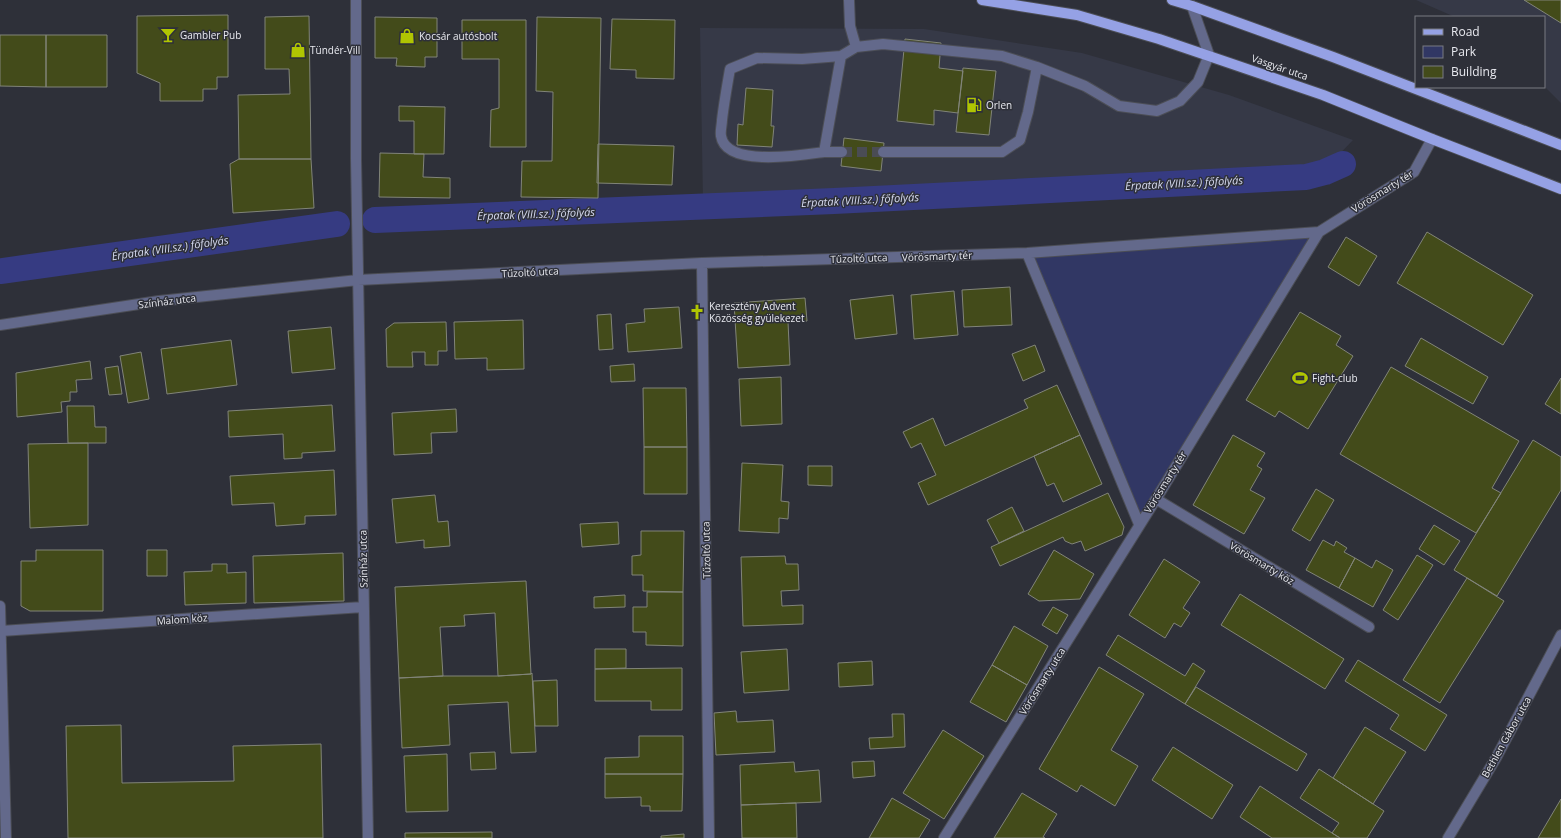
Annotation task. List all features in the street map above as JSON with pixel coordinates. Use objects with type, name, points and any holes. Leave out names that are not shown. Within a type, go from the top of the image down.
[{"type":"main road","name":"Vasgyár utca","points":[[982,0],[1078,15],[1209,55],[1322,95],[1561,189]]},
{"type":"main road","points":[[1172,0],[1333,57],[1561,145]]},
{"type":"street","name":"Színház utca","points":[[356,0],[358,280],[368,838]]},
{"type":"street","points":[[849,0],[850,26],[856,47]]},
{"type":"street","points":[[842,152],[824,152],[780,157],[746,156],[729,150],[721,136],[724,103],[730,69],[757,58],[802,59],[841,56],[856,47],[883,44],[1002,56],[1037,67],[1085,86],[1118,106],[1157,111],[1180,101],[1198,82],[1209,55],[1192,6]]},
{"type":"street","points":[[824,152],[841,56]]},
{"type":"street","points":[[884,152],[1002,152],[1020,140],[1028,112],[1037,67]]},
{"type":"street","name":"Vörösmarty tér","points":[[1139,524],[1156,499],[1319,232],[1414,172],[1432,139]]},
{"type":"street","name":"Vörösmarty tér","points":[[896,258],[1027,253],[1319,232]]},
{"type":"street","name":"Vörösmarty tér","points":[[1027,253],[1139,524]]},
{"type":"street","name":"Tűzoltó utca","points":[[358,280],[702,263],[896,258]]},
{"type":"street","name":"Tűzoltó utca","points":[[702,263],[710,838]]},
{"type":"street","name":"Színház utca","points":[[0,325],[159,301],[358,280]]},
{"type":"street","name":"Vörösmarty köz","points":[[1156,499],[1369,627]]},
{"type":"street","name":"Vörösmarty utca","points":[[944,838],[1139,524]]},
{"type":"street","points":[[0,606],[6,838]]},
{"type":"street","name":"Malom köz","points":[[1,631],[363,608]]},
{"type":"street","name":"Bethlen Gábor utca","points":[[1448,838],[1496,758],[1561,635]]},
{"type":"shaded area","points":[[1416,0],[1561,0],[1561,103],[1545,87],[1545,16],[1453,16]]},
{"type":"shaded area","points":[[700,28],[924,29],[1082,53],[1229,95],[1353,140],[1328,166],[1008,186],[703,202]]},
{"type":"green space","points":[[1319,232],[1139,524],[1027,253]]},
{"type":"building","points":[[1524,0],[1561,0],[1561,23]]},
{"type":"building","points":[[228,15],[228,77],[217,77],[217,89],[203,89],[203,101],[160,101],[160,83],[137,73],[137,16]]},
{"type":"building","points":[[309,16],[311,159],[239,159],[238,95],[290,94],[289,69],[265,69],[265,17]]},
{"type":"building","points":[[375,17],[437,18],[437,57],[425,57],[425,67],[396,66],[397,58],[375,58]]},
{"type":"building","points":[[537,17],[601,18],[598,198],[521,197],[522,161],[552,161],[553,92],[536,91]]},
{"type":"building","points":[[612,19],[675,20],[674,79],[636,78],[636,70],[610,69]]},
{"type":"building","points":[[462,20],[526,20],[526,147],[490,147],[491,110],[499,108],[499,59],[462,59]]},
{"type":"building","points":[[0,35],[46,35],[46,87],[0,86]]},
{"type":"building","points":[[46,35],[107,35],[107,87],[46,87]]},
{"type":"building","points":[[905,39],[941,43],[939,68],[963,71],[958,113],[934,110],[934,125],[897,121]]},
{"type":"building","points":[[963,68],[996,71],[989,135],[956,132]]},
{"type":"building","points":[[746,88],[773,90],[771,126],[774,126],[772,147],[737,145],[738,124],[743,125]]},
{"type":"building","points":[[399,106],[445,107],[444,154],[414,154],[414,121],[399,121]]},
{"type":"building","points":[[844,138],[884,143],[881,171],[841,166]]},
{"type":"building","points":[[598,144],[674,146],[672,185],[597,183]]},
{"type":"building","points":[[380,153],[424,154],[423,177],[450,178],[450,198],[379,197]]},
{"type":"building","points":[[239,159],[311,159],[314,208],[233,213],[230,164]]},
{"type":"building","points":[[1427,232],[1533,295],[1503,345],[1397,283]]},
{"type":"building","points":[[1346,237],[1377,256],[1359,286],[1328,267]]},
{"type":"building","points":[[1010,287],[1012,325],[964,327],[962,290]]},
{"type":"building","points":[[954,291],[958,335],[914,339],[911,295]]},
{"type":"building","points":[[893,295],[897,334],[855,339],[850,300]]},
{"type":"building","points":[[805,298],[807,321],[788,322],[790,365],[738,368],[734,303]]},
{"type":"building","points":[[679,307],[682,348],[628,352],[626,324],[645,322],[644,309]]},
{"type":"building","name":"Fight-club","points":[[1300,312],[1341,336],[1336,345],[1353,356],[1308,429],[1279,411],[1275,417],[1246,400]]},
{"type":"building","points":[[611,314],[613,349],[599,350],[597,315]]},
{"type":"building","points":[[523,320],[524,369],[487,370],[487,358],[455,359],[454,322]]},
{"type":"building","points":[[446,322],[447,351],[438,351],[438,365],[425,365],[425,352],[412,352],[413,367],[387,367],[386,329],[394,323]]},
{"type":"building","points":[[331,327],[335,369],[292,373],[288,331]]},
{"type":"building","points":[[1421,338],[1488,377],[1473,404],[1405,366]]},
{"type":"building","points":[[231,340],[237,385],[167,394],[161,349]]},
{"type":"building","points":[[1035,345],[1045,371],[1023,381],[1012,354]]},
{"type":"building","points":[[141,352],[149,399],[128,403],[120,356]]},
{"type":"building","points":[[90,361],[92,379],[76,380],[77,392],[70,392],[70,401],[61,402],[62,412],[17,417],[16,373]]},
{"type":"building","points":[[634,364],[635,381],[611,382],[610,366]]},
{"type":"building","points":[[118,366],[122,394],[109,395],[105,368]]},
{"type":"building","points":[[1391,367],[1519,441],[1492,488],[1501,493],[1476,533],[1340,454]]},
{"type":"building","points":[[781,377],[782,424],[741,426],[739,379]]},
{"type":"building","points":[[1561,378],[1561,414],[1545,404]]},
{"type":"building","points":[[1057,385],[1080,435],[928,505],[918,483],[936,475],[921,443],[911,448],[903,432],[933,418],[945,446],[1028,408],[1024,400]]},
{"type":"building","points":[[643,388],[686,388],[687,447],[644,447]]},
{"type":"building","points":[[332,405],[335,451],[302,453],[302,458],[284,459],[283,434],[229,437],[228,411]]},
{"type":"building","points":[[67,406],[94,406],[95,427],[106,427],[106,443],[68,443]]},
{"type":"building","points":[[456,409],[457,432],[431,433],[432,453],[394,455],[392,413]]},
{"type":"building","points":[[1080,435],[1102,484],[1063,502],[1054,483],[1047,486],[1034,456]]},
{"type":"building","points":[[1233,435],[1265,453],[1257,466],[1262,469],[1250,490],[1265,498],[1244,534],[1193,505]]},
{"type":"building","points":[[1533,440],[1561,457],[1561,490],[1497,596],[1454,570]]},
{"type":"building","points":[[88,443],[88,525],[30,528],[28,444]]},
{"type":"building","points":[[644,447],[687,447],[687,494],[644,494]]},
{"type":"building","points":[[742,463],[783,465],[781,501],[789,502],[788,519],[779,518],[779,533],[739,531]]},
{"type":"building","points":[[808,466],[832,466],[832,486],[808,485]]},
{"type":"building","points":[[334,470],[336,515],[305,516],[305,524],[276,526],[274,503],[232,505],[230,476]]},
{"type":"building","points":[[1316,489],[1334,500],[1310,541],[1292,530]]},
{"type":"building","points":[[1108,493],[1124,527],[1122,535],[1085,551],[1081,541],[1072,544],[1065,541],[1063,537],[1000,566],[991,547]]},
{"type":"building","points":[[435,495],[438,522],[448,521],[450,546],[424,548],[424,540],[396,543],[392,499]]},
{"type":"building","points":[[1012,507],[1024,531],[999,543],[987,520]]},
{"type":"building","points":[[618,522],[619,544],[582,547],[580,524]]},
{"type":"building","points":[[1434,525],[1460,541],[1444,565],[1419,549]]},
{"type":"building","points":[[641,531],[684,531],[683,592],[643,591],[643,575],[632,575],[632,556],[641,555]]},
{"type":"building","points":[[1323,540],[1334,546],[1336,541],[1347,548],[1344,552],[1355,558],[1339,588],[1306,570]]},
{"type":"building","points":[[36,550],[103,550],[103,611],[30,611],[21,606],[21,561],[36,561]]},
{"type":"building","points":[[147,550],[167,550],[167,576],[147,576]]},
{"type":"building","points":[[1054,550],[1094,574],[1080,599],[1039,601],[1028,594]]},
{"type":"building","points":[[343,553],[344,601],[254,603],[253,556]]},
{"type":"building","points":[[1417,555],[1433,565],[1398,620],[1383,610]]},
{"type":"building","points":[[785,556],[786,564],[798,564],[799,590],[781,591],[782,606],[803,605],[803,624],[743,626],[741,557]]},
{"type":"building","points":[[1355,558],[1372,568],[1376,560],[1393,570],[1373,607],[1339,588]]},
{"type":"building","points":[[1164,559],[1200,582],[1183,608],[1190,613],[1181,627],[1174,623],[1165,638],[1129,615]]},
{"type":"building","points":[[212,564],[227,564],[227,573],[246,572],[246,603],[185,605],[184,572],[212,571]]},
{"type":"building","points":[[1467,578],[1504,601],[1440,703],[1403,680]]},
{"type":"building","points":[[526,581],[531,674],[498,676],[495,613],[464,615],[465,626],[440,627],[443,676],[399,678],[395,587]]},
{"type":"building","points":[[647,592],[683,592],[683,646],[646,645],[646,632],[633,632],[633,607],[647,607]]},
{"type":"building","points":[[1240,594],[1344,659],[1325,689],[1221,625]]},
{"type":"building","points":[[625,595],[625,607],[594,608],[594,597]]},
{"type":"building","points":[[1053,607],[1068,615],[1057,634],[1042,625]]},
{"type":"building","points":[[1014,626],[1048,646],[1027,685],[992,665]]},
{"type":"building","points":[[1118,635],[1185,676],[1193,663],[1205,671],[1185,704],[1106,655]]},
{"type":"building","points":[[595,649],[626,649],[626,668],[595,669]]},
{"type":"building","points":[[787,649],[789,690],[744,693],[741,652]]},
{"type":"building","points":[[1358,660],[1447,715],[1425,751],[1390,729],[1399,715],[1345,681]]},
{"type":"building","points":[[872,661],[873,685],[839,687],[838,663]]},
{"type":"building","points":[[992,665],[1027,685],[1006,722],[970,702]]},
{"type":"building","points":[[1099,667],[1144,694],[1111,750],[1138,766],[1115,806],[1081,785],[1077,792],[1039,769]]},
{"type":"building","points":[[682,668],[682,710],[651,710],[651,701],[595,701],[595,669]]},
{"type":"building","points":[[532,673],[536,752],[511,753],[508,702],[448,705],[450,745],[402,748],[399,678],[498,676]]},
{"type":"building","points":[[557,680],[558,726],[535,726],[533,681]]},
{"type":"building","points":[[1196,687],[1307,754],[1297,771],[1185,704]]},
{"type":"building","points":[[736,711],[737,722],[773,720],[775,752],[716,755],[714,713]]},
{"type":"building","points":[[892,714],[904,714],[905,747],[870,749],[869,738],[893,737]]},
{"type":"building","points":[[121,725],[122,783],[234,781],[233,746],[321,744],[323,838],[68,838],[66,726]]},
{"type":"building","points":[[1365,727],[1406,752],[1373,804],[1333,778]]},
{"type":"building","points":[[943,730],[984,756],[944,819],[903,793]]},
{"type":"building","points":[[639,736],[683,736],[683,774],[605,774],[605,758],[639,757]]},
{"type":"building","points":[[1173,747],[1233,785],[1212,819],[1152,780]]},
{"type":"building","points":[[495,752],[496,769],[471,770],[470,753]]},
{"type":"building","points":[[447,754],[448,811],[406,812],[404,756]]},
{"type":"building","points":[[874,761],[875,776],[853,778],[852,762]]},
{"type":"building","points":[[794,762],[795,772],[819,770],[821,802],[741,805],[740,765]]},
{"type":"building","points":[[1319,769],[1384,811],[1367,838],[1340,838],[1332,833],[1339,823],[1300,798]]},
{"type":"building","points":[[605,774],[683,774],[682,811],[650,811],[650,806],[641,806],[641,797],[605,798]]},
{"type":"building","points":[[1260,786],[1340,838],[1272,838],[1240,817]]},
{"type":"building","points":[[1022,793],[1057,814],[1043,837],[1045,838],[994,838]]},
{"type":"building","points":[[892,798],[930,820],[919,838],[869,838]]},
{"type":"building","points":[[1561,799],[1561,838],[1538,838]]},
{"type":"building","points":[[796,803],[797,838],[742,838],[741,805]]},
{"type":"building","points":[[492,832],[492,838],[405,838],[405,833]]},
{"type":"building","points":[[684,834],[684,838],[661,838],[661,836]]},
{"type":"waterway","name":"Érpatak (VIII.sz.) főfolyás","points":[[375,220],[834,201],[1306,177],[1325,172],[1343,164]]},
{"type":"waterway","name":"Érpatak (VIII.sz.) főfolyás","points":[[2,271],[337,224]]},
{"type":"tunnel","points":[[842,152],[883,152]]},
{"type":"place","name":"Gambler Pub","points":[[168,35]]},
{"type":"place","name":"Kocsár autósbolt","points":[[407,36]]},
{"type":"place","name":"Tündér-Vill","points":[[298,50]]},
{"type":"place","name":"Orlen","points":[[974,105]]},
{"type":"place","name":"Keresztény Advent Közösség gyülekezet","points":[[697,312]]},
{"type":"place","name":"Fight-club","points":[[1300,378]]}]
